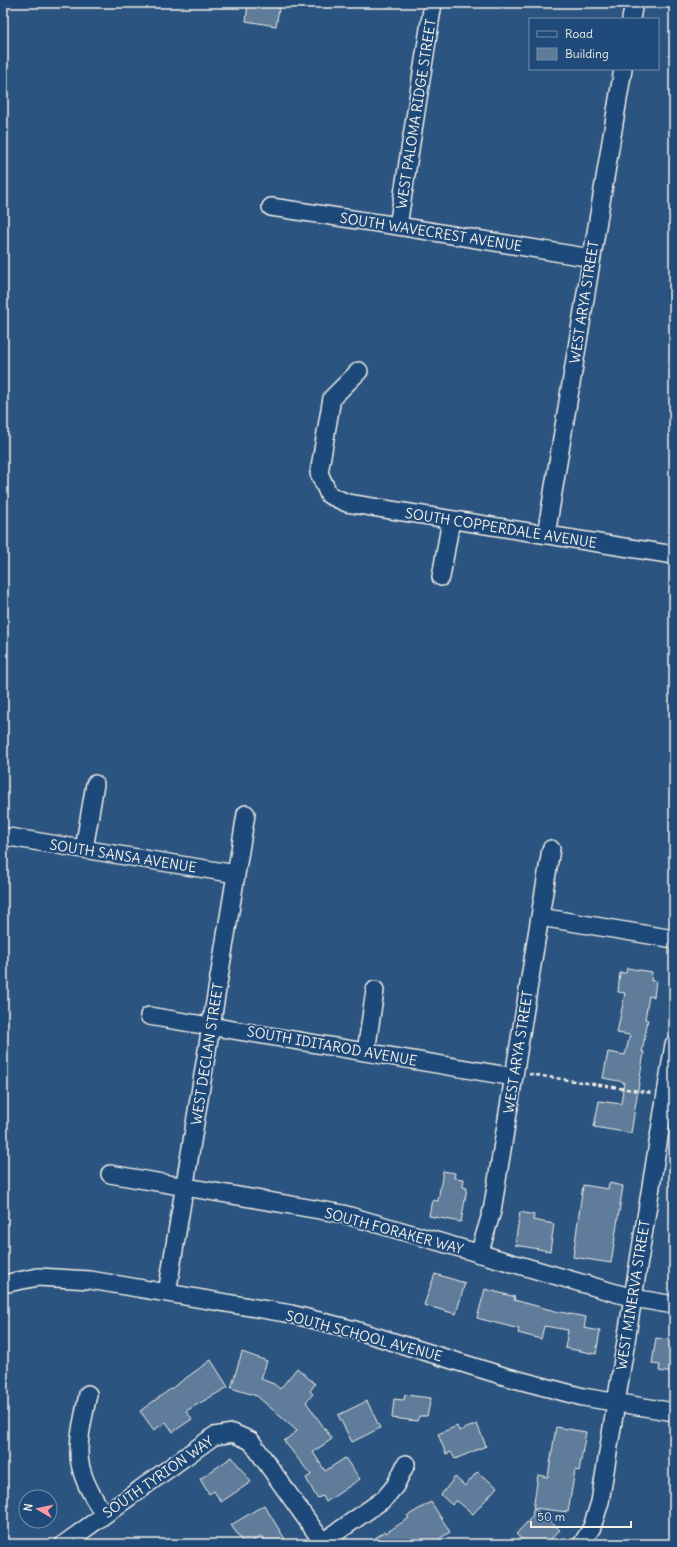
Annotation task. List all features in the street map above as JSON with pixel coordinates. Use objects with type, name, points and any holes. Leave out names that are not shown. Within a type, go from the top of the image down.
[{"type":"street","name":"WEST PALOMA RIDGE STREET","points":[[398,226],[434,3]]},
{"type":"street","points":[[631,18],[634,3]]},
{"type":"street","name":"WEST ARYA STREET","points":[[546,535],[622,70]]},
{"type":"street","name":"SOUTH WAVECREST AVENUE","points":[[270,207],[398,226],[591,258]]},
{"type":"street","name":"SOUTH COPPERDALE AVENUE","points":[[359,371],[332,398],[319,473],[329,495],[348,503],[674,555]]},
{"type":"street","points":[[441,577],[451,520]]},
{"type":"street","points":[[84,849],[95,784]]},
{"type":"street","name":"WEST DECLAN STREET","points":[[167,1293],[246,814]]},
{"type":"street","name":"SOUTH SANSA AVENUE","points":[[10,837],[236,874]]},
{"type":"street","name":"WEST ARYA STREET","points":[[479,1254],[492,1211],[520,1075],[540,917],[551,849]]},
{"type":"street","points":[[540,917],[674,939]]},
{"type":"street","points":[[366,1052],[375,990]]},
{"type":"street","name":"SOUTH IDITAROD AVENUE","points":[[149,1016],[366,1052],[520,1075]]},
{"type":"street","name":"WEST MINERVA STREET","points":[[582,1544],[592,1527],[600,1502],[674,1044]]},
{"type":"street","name":"SOUTH FORAKER WAY","points":[[110,1174],[343,1214],[633,1298],[674,1305]]},
{"type":"street","name":"SOUTH SCHOOL AVENUE","points":[[3,1284],[38,1277],[90,1280],[291,1314],[355,1330],[508,1377],[583,1397],[674,1412]]},
{"type":"street","points":[[88,1394],[79,1451],[80,1467],[87,1486],[104,1515]]},
{"type":"street","name":"SOUTH TYRION WAY","points":[[64,1544],[214,1436],[233,1432],[251,1441],[323,1543]]},
{"type":"street","points":[[323,1543],[384,1499],[395,1486],[406,1464]]},
{"type":"path","points":[[520,1075],[666,1095]]},
{"type":"building","points":[[248,3],[280,3],[276,26],[246,21]]},
{"type":"building","points":[[627,968],[652,972],[651,981],[656,981],[654,997],[649,996],[645,1019],[648,1020],[631,1133],[594,1127],[599,1101],[621,1104],[624,1082],[603,1078],[608,1052],[625,1055],[630,1035],[617,1033],[625,993],[618,992],[620,973],[626,973]]},
{"type":"building","points":[[443,1171],[455,1173],[454,1178],[464,1179],[463,1187],[467,1188],[461,1222],[429,1216],[432,1200],[438,1201]]},
{"type":"building","points":[[609,1183],[623,1186],[611,1263],[573,1257],[583,1185],[608,1189]]},
{"type":"building","points":[[520,1212],[534,1215],[533,1220],[554,1224],[550,1251],[515,1245]]},
{"type":"building","points":[[435,1274],[465,1283],[456,1314],[424,1305]]},
{"type":"building","points":[[485,1289],[515,1297],[514,1300],[555,1311],[586,1317],[584,1328],[600,1331],[596,1354],[565,1348],[568,1330],[544,1326],[541,1339],[518,1333],[519,1329],[477,1318]]},
{"type":"building","points":[[656,1338],[674,1341],[674,1373],[659,1371],[660,1365],[652,1364]]},
{"type":"building","points":[[242,1352],[267,1361],[261,1379],[274,1384],[280,1389],[297,1368],[315,1384],[310,1391],[313,1394],[306,1402],[332,1439],[313,1452],[325,1471],[345,1458],[360,1479],[326,1502],[323,1496],[317,1498],[306,1478],[311,1475],[284,1441],[297,1431],[257,1396],[231,1388]]},
{"type":"building","points":[[211,1360],[228,1387],[186,1411],[192,1419],[173,1432],[166,1422],[154,1430],[140,1411]]},
{"type":"building","points":[[405,1395],[431,1398],[427,1416],[419,1416],[417,1421],[392,1418],[394,1399],[404,1400]]},
{"type":"building","points":[[367,1401],[380,1428],[352,1442],[338,1415]]},
{"type":"building","points":[[477,1424],[486,1446],[455,1459],[451,1452],[446,1454],[438,1434],[457,1426],[459,1431]]},
{"type":"building","points":[[556,1427],[586,1432],[579,1471],[575,1470],[568,1512],[534,1508],[560,1530],[546,1544],[527,1544],[516,1534],[532,1517],[538,1475],[548,1477]]},
{"type":"building","points":[[232,1457],[251,1482],[221,1502],[214,1491],[209,1494],[200,1479]]},
{"type":"building","points":[[477,1472],[497,1487],[473,1514],[456,1500],[452,1505],[441,1495],[455,1477],[465,1486]]},
{"type":"building","points":[[431,1502],[450,1532],[431,1544],[367,1544],[385,1531],[386,1533],[409,1518],[407,1516]]},
{"type":"building","points":[[264,1505],[288,1544],[266,1544],[261,1536],[249,1544],[244,1544],[231,1525]]}]
